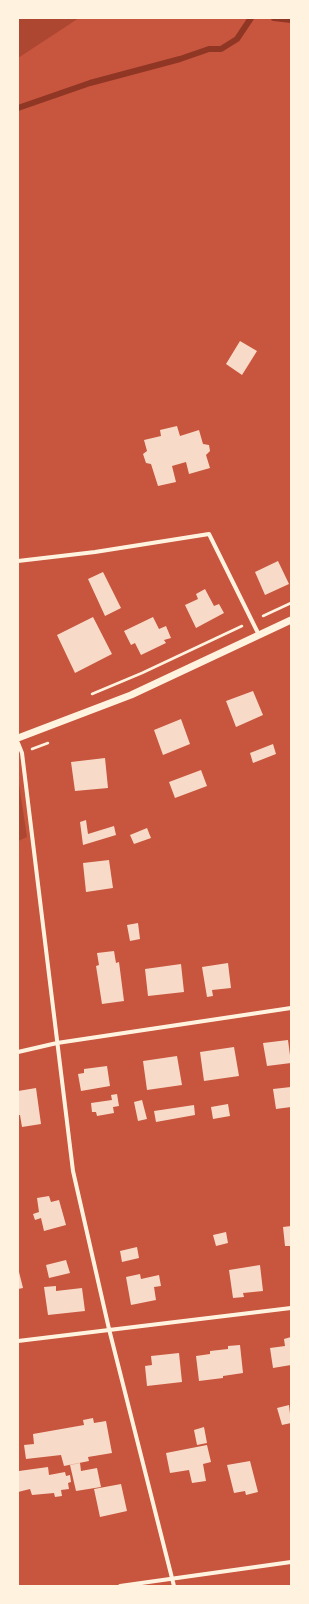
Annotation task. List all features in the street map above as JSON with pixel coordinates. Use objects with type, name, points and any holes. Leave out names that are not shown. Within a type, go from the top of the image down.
[{"type":"street","points":[[18,561],[95,552],[209,534],[259,635]]},
{"type":"street","points":[[18,738],[131,695],[291,620]]},
{"type":"street","points":[[18,743],[22,753],[73,1171],[109,1329],[174,1586]]},
{"type":"street","points":[[18,1052],[57,1043],[291,1008]]},
{"type":"street","points":[[18,1341],[291,1308]]},
{"type":"street","points":[[120,1586],[291,1562]]},
{"type":"path","points":[[88,696],[142,673],[291,602]]},
{"type":"shaded area","points":[[18,18],[79,18],[18,58]]},
{"type":"shaded area","points":[[18,778],[27,837],[18,841]]},
{"type":"building","points":[[240,341],[257,351],[242,375],[226,364]]},
{"type":"building","points":[[177,426],[180,436],[199,430],[203,444],[209,445],[210,451],[206,455],[210,468],[189,474],[186,462],[172,466],[176,482],[158,486],[151,464],[146,463],[143,454],[147,451],[144,440],[161,436],[160,430]]},
{"type":"building","points":[[278,561],[289,584],[265,595],[255,572]]},
{"type":"building","points":[[103,572],[121,608],[105,616],[88,579]]},
{"type":"building","points":[[205,589],[214,606],[219,604],[224,613],[196,628],[185,605],[198,599],[196,594]]},
{"type":"building","points":[[93,617],[112,654],[75,673],[57,635]]},
{"type":"building","points":[[153,617],[159,629],[166,626],[171,638],[164,640],[166,643],[141,655],[135,643],[131,645],[124,631]]},
{"type":"building","points":[[253,691],[263,715],[236,727],[226,701]]},
{"type":"building","points":[[181,719],[190,744],[163,755],[154,730]]},
{"type":"building","points":[[273,744],[276,754],[253,763],[250,753]]},
{"type":"building","points":[[105,758],[108,788],[75,791],[71,762]]},
{"type":"building","points":[[201,770],[207,786],[175,798],[169,782]]},
{"type":"building","points":[[86,820],[88,834],[114,826],[116,835],[83,845],[80,822]]},
{"type":"building","points":[[147,828],[151,838],[134,844],[130,835]]},
{"type":"building","points":[[109,860],[113,888],[86,892],[83,863]]},
{"type":"building","points":[[138,923],[140,939],[130,941],[127,925]]},
{"type":"building","points":[[114,951],[116,963],[119,962],[124,1001],[102,1004],[96,966],[99,965],[97,953]]},
{"type":"building","points":[[228,963],[231,988],[212,990],[213,996],[207,997],[202,967]]},
{"type":"building","points":[[181,964],[184,992],[148,996],[145,969]]},
{"type":"building","points":[[288,1040],[291,1063],[267,1066],[263,1043]]},
{"type":"building","points":[[234,1047],[239,1076],[204,1081],[200,1052]]},
{"type":"building","points":[[177,1056],[182,1085],[147,1090],[143,1061]]},
{"type":"building","points":[[107,1066],[110,1086],[81,1091],[78,1074],[84,1073],[84,1069]]},
{"type":"building","points":[[291,1087],[291,1107],[276,1109],[273,1089]]},
{"type":"building","points":[[36,1088],[41,1124],[22,1127],[20,1115],[18,1115],[18,1091]]},
{"type":"building","points":[[117,1094],[119,1106],[113,1107],[114,1113],[97,1116],[96,1112],[92,1112],[91,1103],[112,1100],[111,1095]]},
{"type":"building","points":[[142,1100],[147,1119],[138,1121],[134,1102]]},
{"type":"building","points":[[228,1104],[230,1116],[213,1119],[211,1107]]},
{"type":"building","points":[[194,1105],[195,1115],[156,1122],[154,1111]]},
{"type":"building","points":[[49,1196],[51,1202],[59,1200],[66,1225],[44,1231],[41,1218],[35,1220],[33,1214],[39,1212],[37,1198]]},
{"type":"building","points":[[291,1226],[291,1246],[285,1246],[283,1227]]},
{"type":"building","points":[[226,1232],[228,1243],[216,1246],[213,1235]]},
{"type":"building","points":[[137,1247],[139,1258],[122,1262],[120,1251]]},
{"type":"building","points":[[66,1260],[70,1273],[49,1278],[46,1265]]},
{"type":"building","points":[[260,1265],[263,1291],[243,1293],[244,1297],[233,1298],[229,1270]]},
{"type":"building","points":[[18,1268],[23,1288],[18,1289]]},
{"type":"building","points":[[140,1274],[141,1279],[159,1275],[161,1286],[154,1287],[156,1300],[131,1305],[126,1277]]},
{"type":"building","points":[[56,1286],[56,1291],[82,1288],[85,1311],[48,1315],[44,1287]]},
{"type":"building","points":[[291,1337],[291,1365],[273,1368],[270,1348],[285,1346],[284,1339]]},
{"type":"building","points":[[240,1345],[243,1373],[223,1376],[223,1378],[199,1381],[196,1356],[210,1354],[210,1351],[228,1349],[228,1346]]},
{"type":"building","points":[[179,1353],[182,1382],[147,1386],[145,1366],[152,1365],[151,1356]]},
{"type":"building","points":[[289,1405],[291,1423],[282,1425],[277,1408]]},
{"type":"building","points":[[93,1418],[94,1423],[106,1421],[112,1453],[88,1457],[89,1461],[64,1466],[61,1455],[26,1459],[24,1445],[34,1444],[33,1434],[84,1425],[83,1420]]},
{"type":"building","points":[[204,1427],[207,1443],[197,1445],[194,1430]]},
{"type":"building","points":[[207,1445],[211,1462],[203,1464],[206,1481],[192,1483],[189,1470],[170,1473],[166,1453]]},
{"type":"building","points":[[250,1461],[258,1492],[246,1495],[245,1491],[234,1493],[227,1465]]},
{"type":"building","points":[[80,1463],[81,1471],[97,1468],[101,1487],[76,1491],[70,1465]]},
{"type":"building","points":[[48,1467],[49,1475],[65,1472],[66,1476],[70,1475],[71,1482],[68,1483],[69,1489],[61,1490],[62,1496],[55,1497],[54,1493],[32,1495],[30,1489],[18,1492],[19,1471]]},
{"type":"building","points":[[121,1484],[127,1511],[100,1517],[94,1489]]},
{"type":"waterway","points":[[18,108],[90,83],[180,59],[209,49],[221,49],[237,39],[251,18]]},
{"type":"waterway","points":[[274,18],[291,20]]}]
